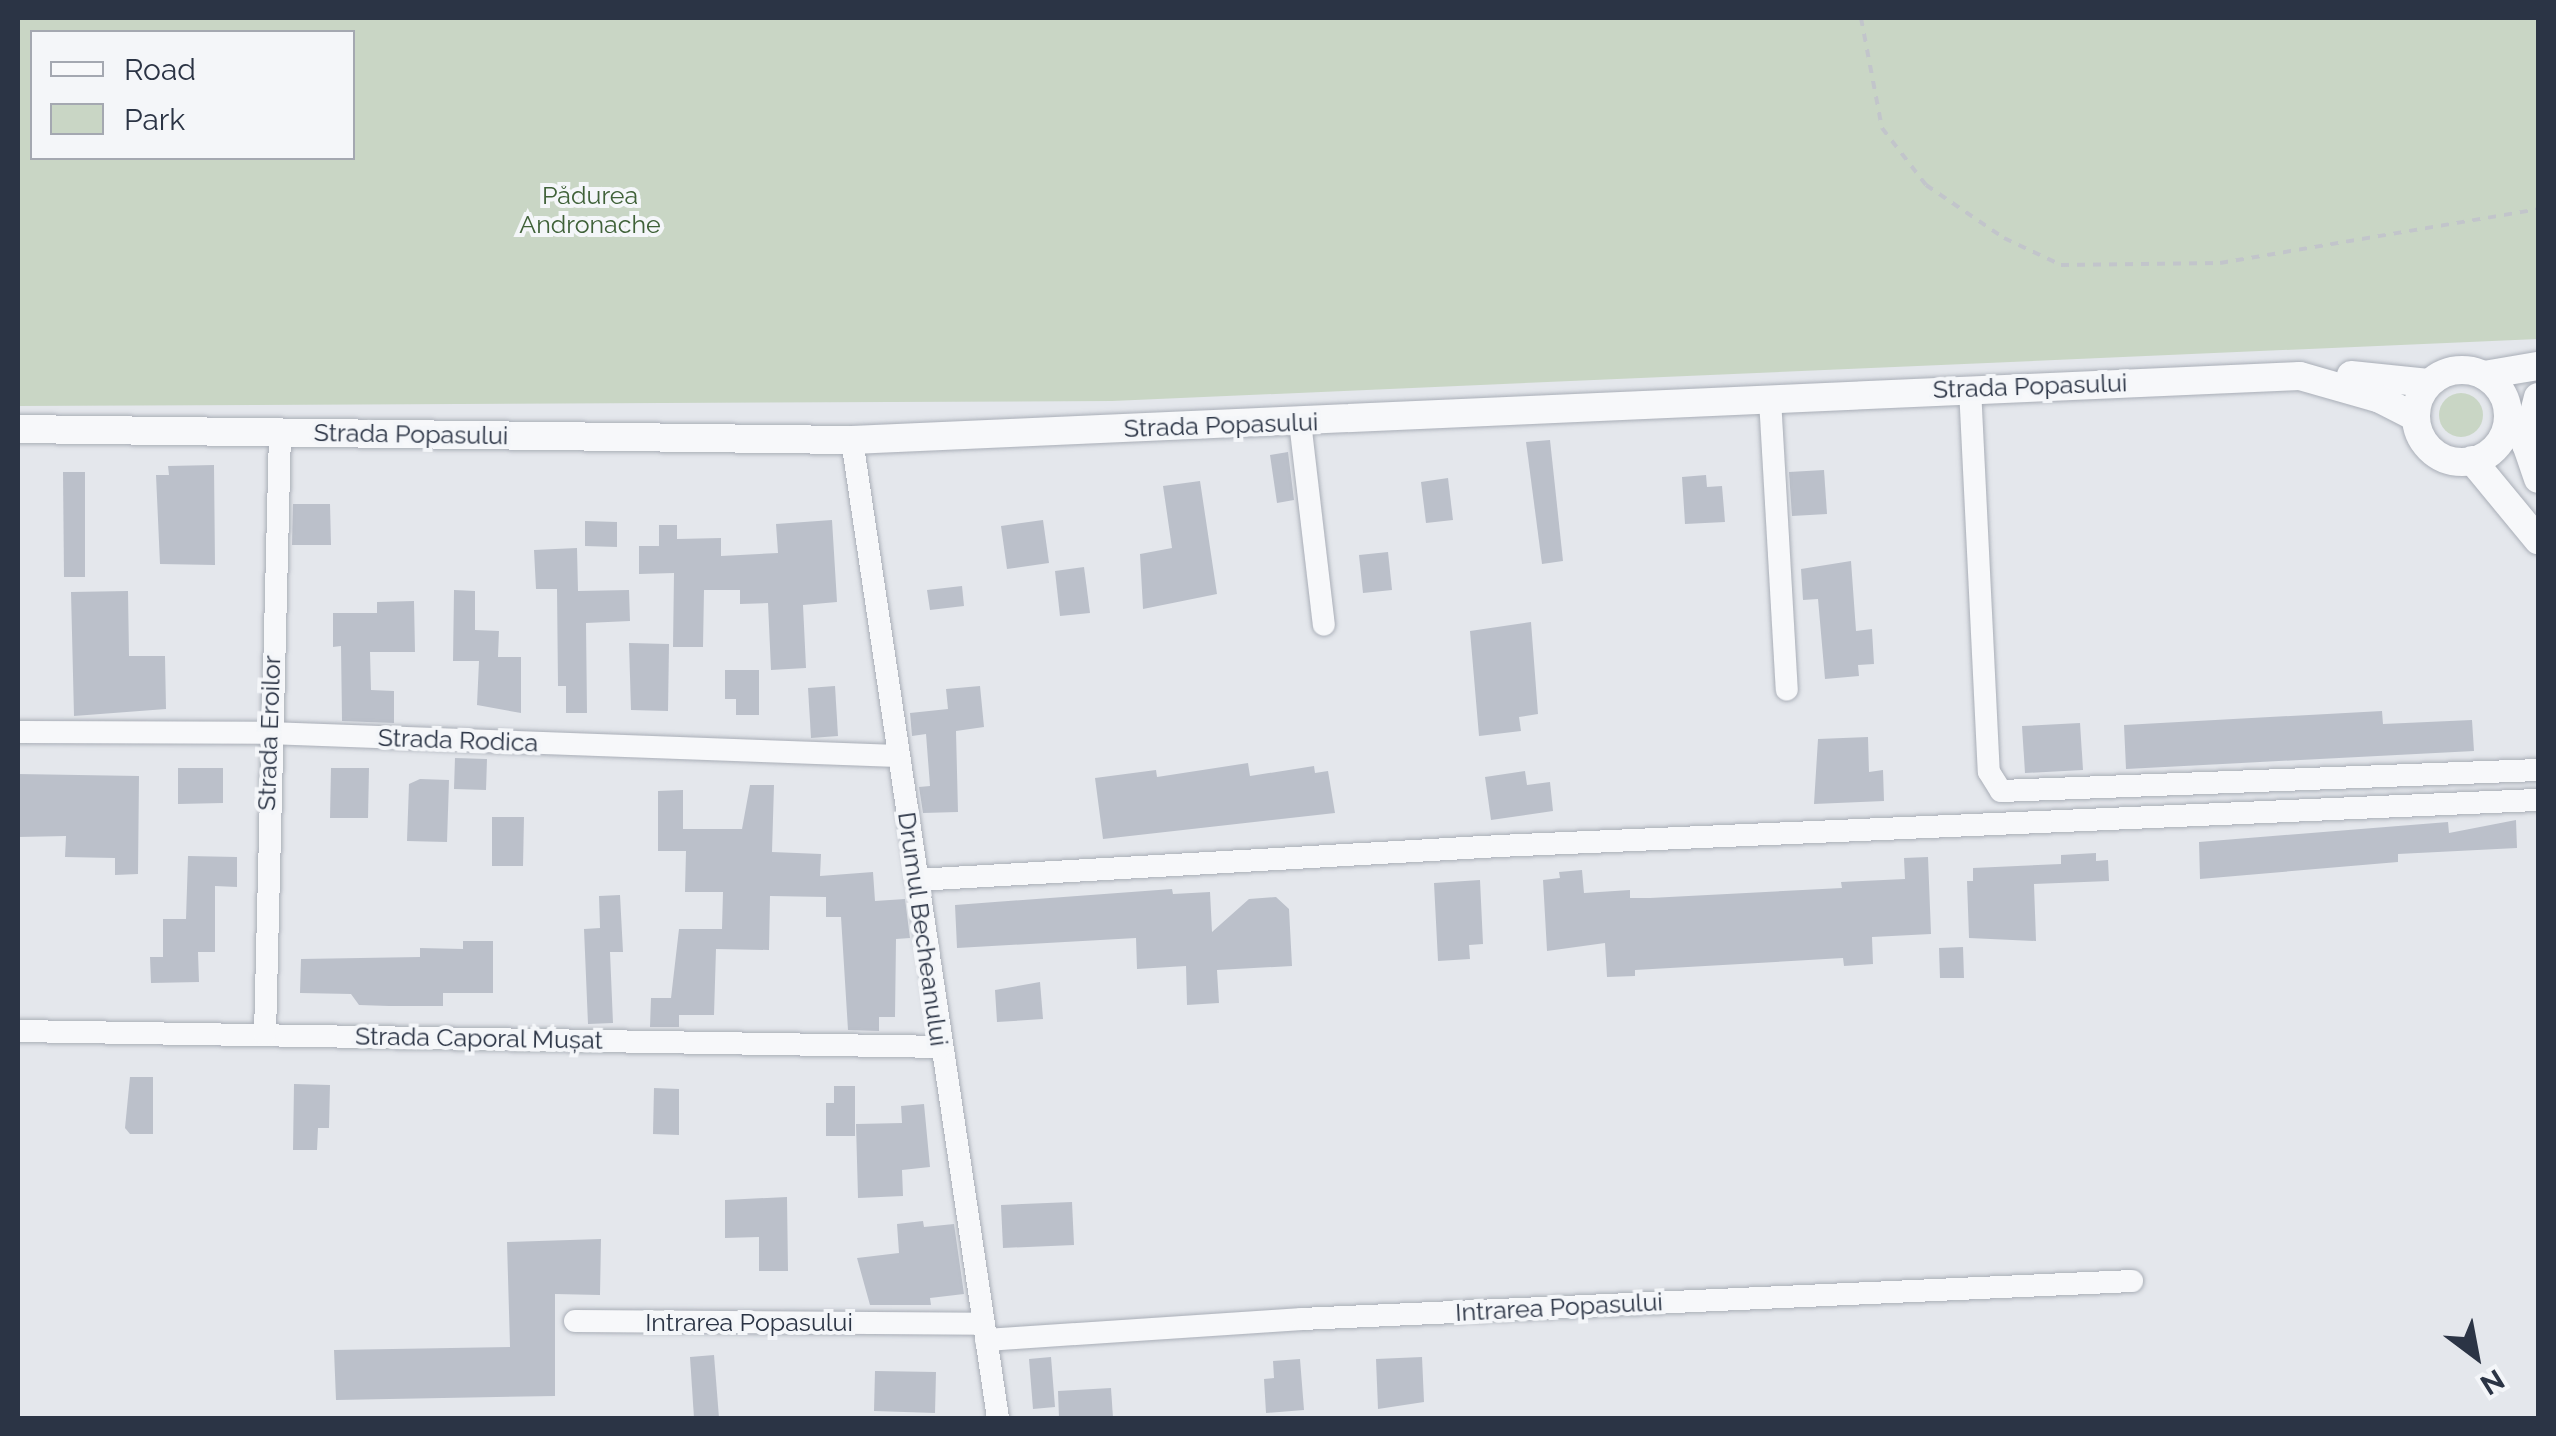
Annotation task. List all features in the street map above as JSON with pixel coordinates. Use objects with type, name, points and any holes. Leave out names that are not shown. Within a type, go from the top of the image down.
[{"type":"street","points":[[2300,376],[2428,384],[2451,372],[2484,375],[2538,366]]},
{"type":"street","points":[[2484,375],[2508,408]]},
{"type":"street","name":"Strada Popasului","points":[[18,429],[852,440],[2300,376],[2380,399],[2415,418]]},
{"type":"street","points":[[2538,381],[2508,408],[2500,441],[2538,516]]},
{"type":"street","points":[[2428,384],[2415,418],[2434,454],[2472,460],[2538,540]]},
{"type":"street","points":[[1970,388],[1989,772],[2000,791],[2538,770]]},
{"type":"street","points":[[2538,397],[2526,444],[2538,479]]},
{"type":"street","points":[[1770,399],[1787,690]]},
{"type":"street","points":[[1300,422],[1324,625]]},
{"type":"street","name":"Strada Eroilor","points":[[265,1034],[268,734],[280,432]]},
{"type":"street","name":"Drumul Becheanului","points":[[852,440],[998,1418]]},
{"type":"street","points":[[2472,460],[2500,441]]},
{"type":"street","name":"Strada Rodica","points":[[18,732],[268,734],[898,756]]},
{"type":"street","points":[[917,880],[1518,845],[2538,800]]},
{"type":"street","name":"Strada Caporal Mușat","points":[[18,1031],[940,1047]]},
{"type":"street","name":"Intrarea Popasului","points":[[575,1320],[984,1332],[2132,1281]]},
{"type":"path","points":[[1861,18],[1882,128],[1926,185],[2004,238],[2060,265],[2220,263],[2538,209]]},
{"type":"green space","name":"Pădurea Andronache","points":[[18,18],[2538,18],[2538,339],[1112,401],[18,406]]},
{"type":"green space","points":[[2461,393],[2476,400],[2483,415],[2476,430],[2461,437],[2446,430],[2439,415],[2446,400]]},
{"type":"building","points":[[1550,440],[1563,561],[1542,564],[1526,442]]},
{"type":"building","points":[[1288,452],[1294,500],[1277,503],[1270,455]]},
{"type":"building","points":[[214,465],[215,565],[160,564],[156,475],[169,475],[168,466]]},
{"type":"building","points":[[1824,470],[1827,514],[1792,516],[1789,472]]},
{"type":"building","points":[[63,472],[85,472],[85,577],[64,577]]},
{"type":"building","points":[[1706,475],[1707,487],[1722,486],[1725,522],[1685,524],[1682,477]]},
{"type":"building","points":[[1448,478],[1453,520],[1426,523],[1421,482]]},
{"type":"building","points":[[1200,481],[1217,594],[1143,609],[1140,554],[1172,548],[1163,486]]},
{"type":"building","points":[[293,504],[330,504],[331,545],[292,545]]},
{"type":"building","points":[[832,520],[837,602],[803,605],[806,668],[771,670],[768,603],[740,604],[740,590],[704,590],[703,647],[673,647],[674,573],[639,574],[639,546],[659,546],[659,525],[677,525],[677,539],[721,538],[721,556],[778,553],[776,524]]},
{"type":"building","points":[[1043,520],[1049,563],[1007,569],[1001,526]]},
{"type":"building","points":[[585,521],[617,522],[617,547],[585,546]]},
{"type":"building","points":[[577,548],[578,591],[629,590],[630,621],[586,623],[587,713],[566,713],[566,686],[558,686],[557,589],[536,589],[534,550]]},
{"type":"building","points":[[1388,552],[1392,590],[1363,593],[1359,555]]},
{"type":"building","points":[[1851,561],[1856,631],[1872,629],[1874,664],[1858,665],[1859,676],[1825,679],[1818,599],[1803,600],[1801,569]]},
{"type":"building","points":[[1084,567],[1090,613],[1060,616],[1055,571]]},
{"type":"building","points":[[962,586],[964,606],[930,610],[927,590]]},
{"type":"building","points":[[454,590],[475,591],[475,630],[499,631],[498,657],[521,657],[521,713],[477,705],[479,661],[453,661]]},
{"type":"building","points":[[128,591],[129,656],[165,656],[166,709],[74,716],[71,592]]},
{"type":"building","points":[[414,601],[415,652],[370,652],[371,690],[394,691],[394,723],[342,721],[341,646],[333,647],[333,613],[377,613],[377,602]]},
{"type":"building","points":[[1531,622],[1538,714],[1519,717],[1521,731],[1479,736],[1470,631]]},
{"type":"building","points":[[629,643],[669,644],[668,711],[631,710]]},
{"type":"building","points":[[725,670],[759,670],[759,715],[736,715],[736,699],[725,699]]},
{"type":"building","points":[[835,686],[838,736],[811,738],[808,688]]},
{"type":"building","points":[[980,686],[984,727],[956,731],[958,812],[923,813],[919,787],[930,786],[926,734],[912,736],[910,713],[948,709],[946,689]]},
{"type":"building","points":[[2382,711],[2383,724],[2472,720],[2474,751],[2126,769],[2124,725]]},
{"type":"building","points":[[2080,723],[2083,770],[2025,773],[2022,726]]},
{"type":"building","points":[[1868,737],[1869,772],[1883,770],[1884,801],[1814,804],[1818,739]]},
{"type":"building","points":[[455,758],[487,759],[486,790],[454,789]]},
{"type":"building","points":[[1248,763],[1250,776],[1314,766],[1315,773],[1328,771],[1335,813],[1103,839],[1095,778],[1156,770],[1157,777]]},
{"type":"building","points":[[178,768],[223,768],[223,803],[178,804]]},
{"type":"building","points":[[331,768],[369,768],[368,818],[330,818]]},
{"type":"building","points":[[1525,771],[1527,785],[1550,782],[1553,811],[1491,820],[1485,777]]},
{"type":"building","points":[[18,774],[139,776],[138,874],[115,875],[115,858],[65,857],[66,836],[18,837]]},
{"type":"building","points":[[420,779],[449,780],[447,842],[407,841],[409,784]]},
{"type":"building","points":[[750,785],[774,785],[772,852],[821,854],[820,876],[873,872],[875,901],[905,899],[910,938],[896,939],[895,1017],[879,1017],[879,1031],[848,1030],[841,917],[826,917],[826,897],[770,896],[769,950],[716,949],[714,1015],[679,1015],[679,1027],[650,1027],[651,998],[671,998],[679,929],[722,929],[723,892],[685,892],[686,851],[658,851],[658,791],[683,790],[683,829],[742,829]]},
{"type":"building","points":[[492,817],[524,817],[523,866],[492,866]]},
{"type":"building","points":[[2516,820],[2517,848],[2398,854],[2398,862],[2200,879],[2199,842],[2448,822],[2449,833]]},
{"type":"building","points":[[2096,853],[2096,861],[2108,860],[2109,881],[2034,884],[2036,941],[1969,938],[1967,881],[1973,881],[1973,868],[2061,864],[2061,855]]},
{"type":"building","points":[[188,856],[237,857],[237,887],[215,886],[215,952],[198,952],[199,982],[151,983],[150,957],[163,957],[163,919],[186,919]]},
{"type":"building","points":[[1928,857],[1931,934],[1872,937],[1873,964],[1844,966],[1843,958],[1635,970],[1635,976],[1607,977],[1605,943],[1547,951],[1543,880],[1560,878],[1559,872],[1582,870],[1584,893],[1630,890],[1630,898],[1650,898],[1842,888],[1841,882],[1905,879],[1904,858]]},
{"type":"building","points":[[1480,880],[1483,944],[1469,945],[1470,959],[1438,961],[1434,883]]},
{"type":"building","points":[[1172,889],[1173,894],[1210,892],[1212,932],[1249,899],[1276,897],[1289,909],[1292,966],[1217,970],[1219,1003],[1187,1005],[1186,966],[1137,969],[1136,938],[957,948],[955,905]]},
{"type":"building","points":[[620,895],[623,952],[610,952],[613,1023],[588,1024],[584,929],[600,928],[599,896]]},
{"type":"building","points":[[463,941],[493,941],[493,993],[443,993],[443,1006],[389,1006],[359,1005],[351,994],[300,993],[301,959],[420,957],[420,948],[463,949]]},
{"type":"building","points":[[1963,947],[1964,978],[1940,978],[1939,948]]},
{"type":"building","points":[[1040,982],[1043,1019],[997,1022],[995,990]]},
{"type":"building","points":[[130,1077],[153,1077],[153,1134],[130,1134],[125,1128]]},
{"type":"building","points":[[294,1084],[330,1085],[329,1128],[318,1128],[317,1150],[293,1150]]},
{"type":"building","points":[[834,1086],[855,1086],[855,1136],[826,1136],[826,1103],[834,1103]]},
{"type":"building","points":[[654,1088],[679,1089],[679,1135],[653,1134]]},
{"type":"building","points":[[924,1104],[930,1167],[902,1170],[903,1196],[858,1198],[856,1124],[902,1123],[901,1106]]},
{"type":"building","points":[[787,1197],[788,1271],[759,1271],[759,1237],[725,1238],[725,1200]]},
{"type":"building","points":[[1072,1202],[1074,1245],[1003,1248],[1001,1205]]},
{"type":"building","points":[[923,1221],[924,1227],[954,1224],[964,1294],[930,1298],[931,1305],[870,1305],[857,1258],[899,1253],[897,1224]]},
{"type":"building","points":[[601,1239],[600,1295],[555,1294],[555,1396],[336,1400],[334,1350],[510,1347],[507,1242]]},
{"type":"building","points":[[714,1355],[719,1418],[694,1418],[690,1357]]},
{"type":"building","points":[[1051,1357],[1055,1407],[1033,1409],[1029,1359]]},
{"type":"building","points":[[1422,1357],[1424,1402],[1378,1409],[1376,1359]]},
{"type":"building","points":[[1300,1359],[1304,1410],[1266,1413],[1264,1379],[1274,1378],[1273,1361]]},
{"type":"building","points":[[875,1371],[936,1372],[935,1413],[874,1411]]},
{"type":"building","points":[[1111,1388],[1113,1418],[1059,1418],[1058,1391]]}]
